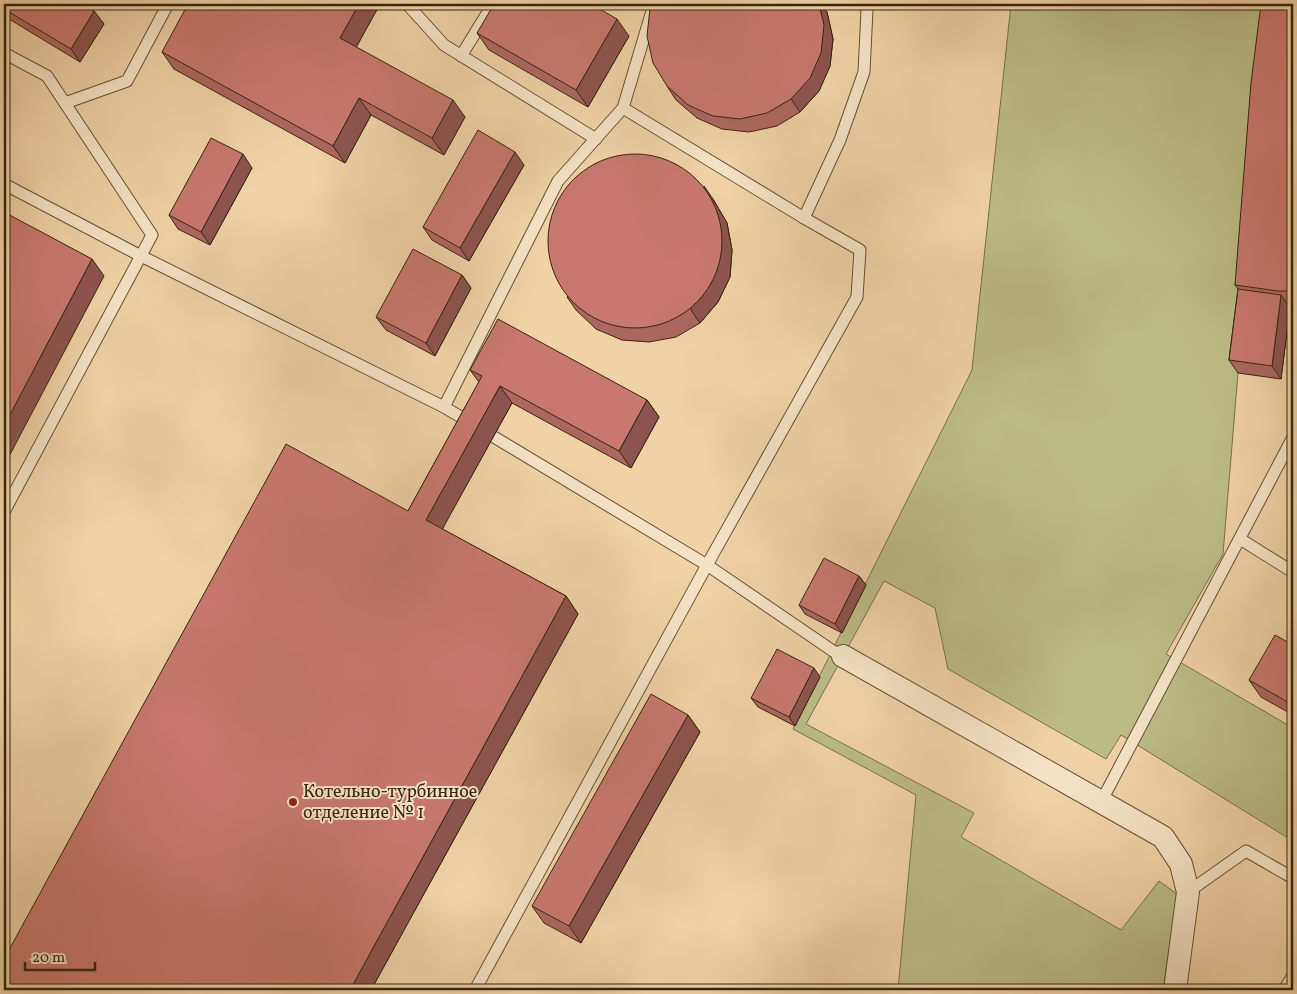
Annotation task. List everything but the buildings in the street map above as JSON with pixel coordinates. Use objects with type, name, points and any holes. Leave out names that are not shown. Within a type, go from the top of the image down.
[{"type":"street","points":[[843,656],[1163,837],[1181,864],[1188,892],[1175,990]]},
{"type":"lane","points":[[64,103],[127,81],[168,4]]},
{"type":"lane","points":[[407,4],[444,45],[596,139]]},
{"type":"lane","points":[[461,56],[493,4]]},
{"type":"lane","points":[[444,407],[558,181],[623,108],[654,4]]},
{"type":"lane","points":[[804,218],[840,140],[864,72],[868,6]]},
{"type":"lane","points":[[4,54],[47,76],[152,235],[4,512]]},
{"type":"lane","points":[[476,990],[706,565],[857,297],[860,250],[623,108]]},
{"type":"lane","points":[[4,184],[140,256],[444,407],[706,565],[843,656]]},
{"type":"lane","points":[[1101,802],[1293,437]]},
{"type":"lane","points":[[1240,539],[1293,572]]},
{"type":"lane","points":[[1188,892],[1246,851],[1293,878]]},
{"type":"lane","points":[[1284,990],[1293,975]]},
{"type":"green space","points":[[1011,4],[1275,4],[1247,302],[1238,373],[1223,554],[1166,654],[1293,728],[1293,841],[1121,735],[1106,759],[948,669],[935,608],[884,581],[806,724],[974,813],[961,837],[1121,930],[1159,881],[1177,894],[1163,990],[898,990],[916,795],[793,729],[972,370]]},
{"type":"place","name":"Котельно-турбинное отделение № 1","points":[[293,802]]}]
